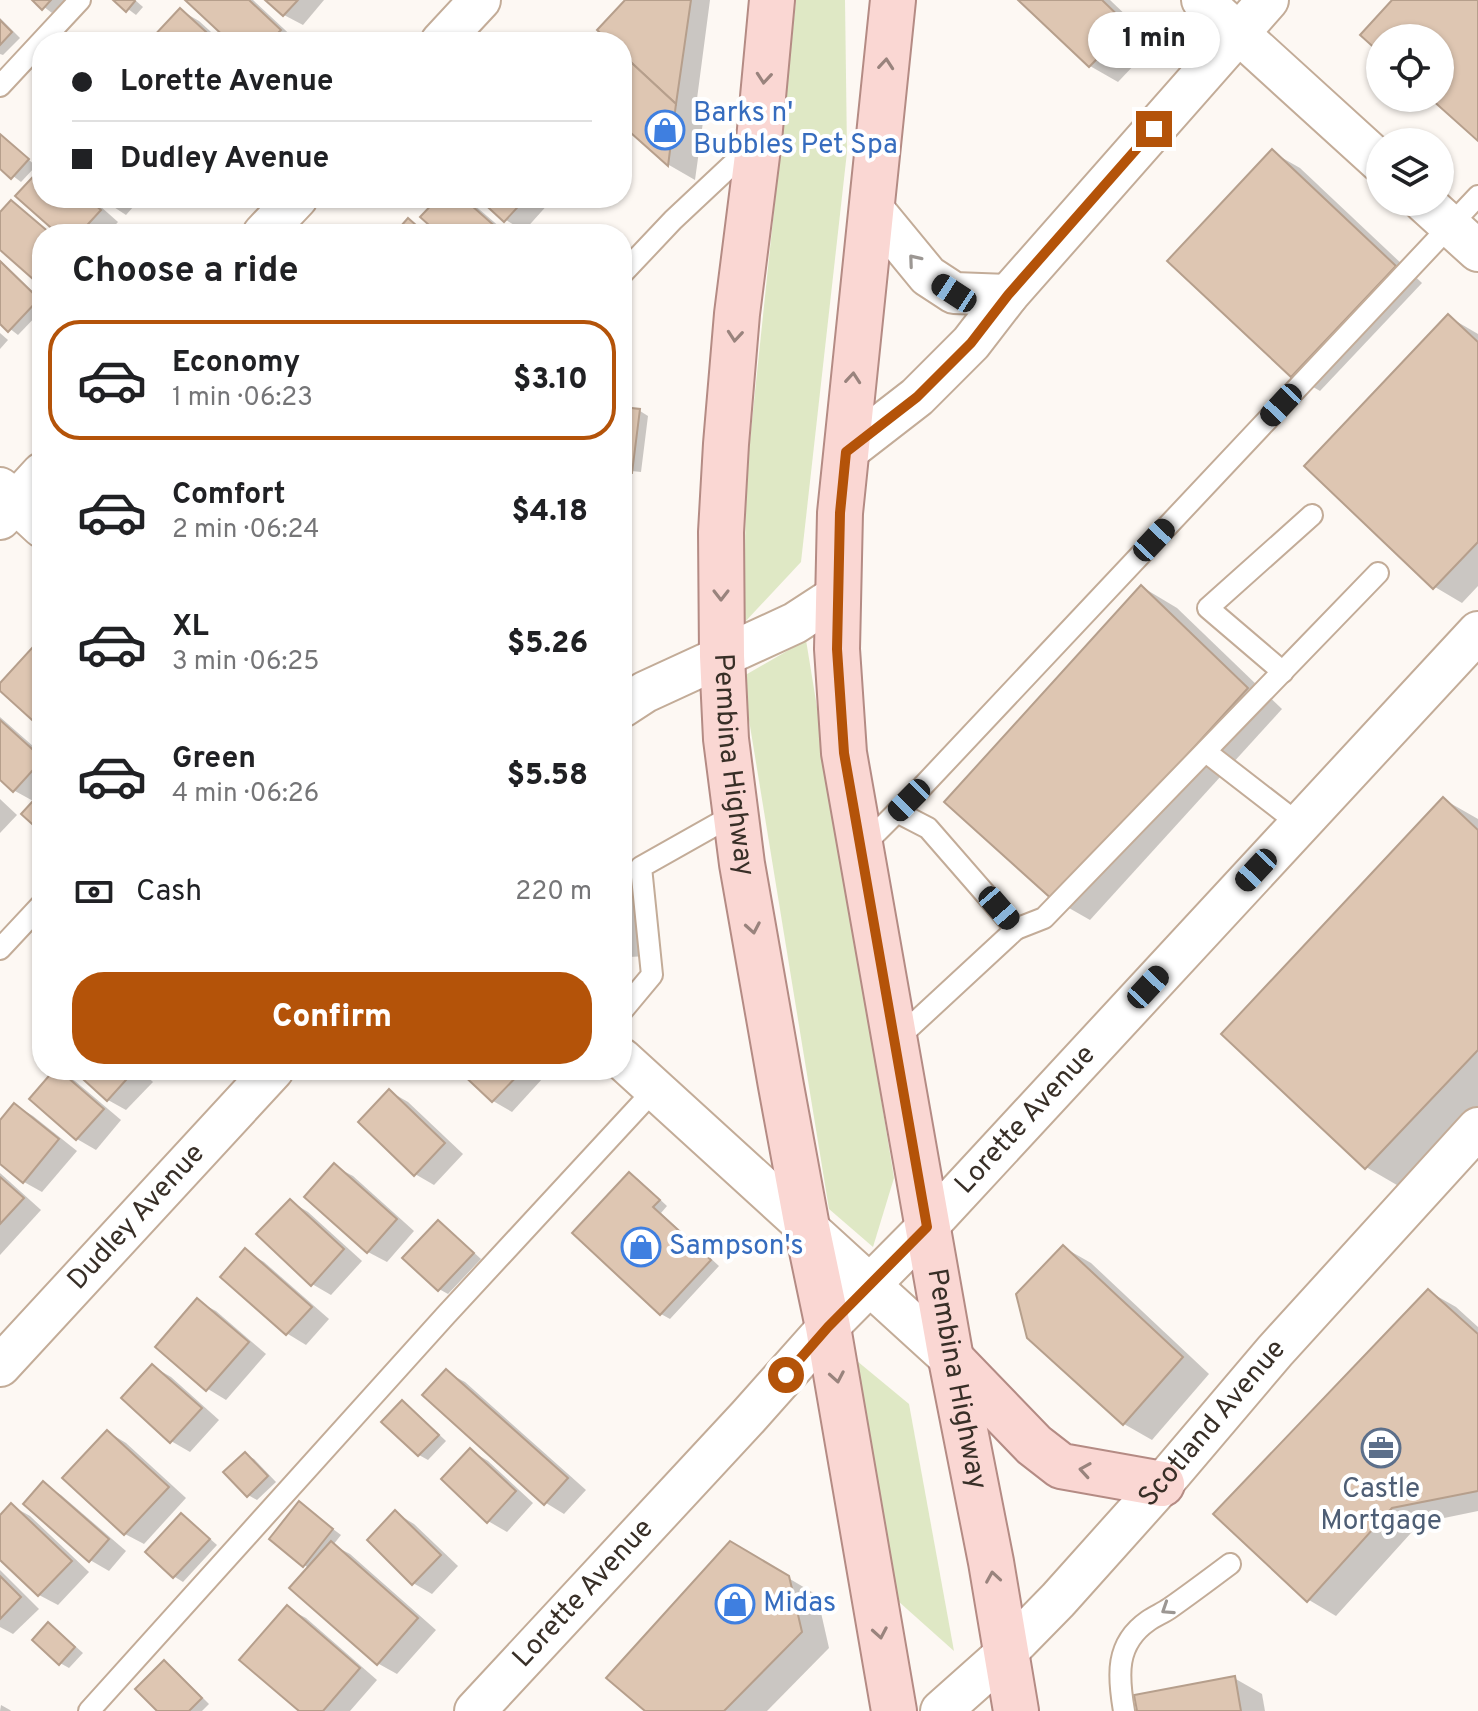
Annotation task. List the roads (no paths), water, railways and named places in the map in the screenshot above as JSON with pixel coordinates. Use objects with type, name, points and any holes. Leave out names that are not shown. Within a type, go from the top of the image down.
[{"type":"main road","name":"Pembina Highway","points":[[772,0],[759,140],[737,314],[726,444],[721,532],[726,739],[742,864],[828,1327],[894,1711]]},
{"type":"main road","name":"Pembina Highway","points":[[893,0],[840,513],[837,649],[844,753],[1016,1711]]},
{"type":"main road","points":[[951,1359],[1034,1445],[1061,1466],[1162,1484]]},
{"type":"street","points":[[450,32],[480,0]]},
{"type":"street","points":[[1202,0],[1366,149]]},
{"type":"street","points":[[846,452],[917,397],[971,343],[1008,295],[1268,0]]},
{"type":"street","points":[[272,224],[288,208]]},
{"type":"street","points":[[872,208],[928,276],[954,293],[1008,295]]},
{"type":"street","points":[[14,509],[32,486]]},
{"type":"street","points":[[632,700],[795,623],[838,595]]},
{"type":"street","name":"Lorette Avenue","points":[[475,1711],[828,1327],[927,1227],[1478,632]]},
{"type":"street","points":[[632,1068],[951,1359]]},
{"type":"street","name":"Dudley Avenue","points":[[0,1366],[264,1080]]},
{"type":"street","name":"Scotland Avenue","points":[[941,1711],[1005,1654],[1058,1600],[1275,1351],[1478,1128]]},
{"type":"lane","points":[[50,32],[80,0]]},
{"type":"lane","points":[[0,86],[32,52]]},
{"type":"lane","points":[[632,263],[673,220],[759,140]]},
{"type":"lane","points":[[862,847],[1478,196]]},
{"type":"lane","points":[[1283,672],[1208,608],[1312,515]]},
{"type":"lane","points":[[895,1041],[1016,929],[1044,918],[1378,573]]},
{"type":"lane","points":[[1206,752],[1299,824]]},
{"type":"lane","points":[[897,812],[928,828],[1016,929]]},
{"type":"lane","points":[[632,999],[652,975],[641,867],[735,814]]},
{"type":"lane","points":[[0,949],[32,915]]},
{"type":"lane","points":[[89,1711],[446,1315],[655,1089]]},
{"type":"lane","points":[[1124,1711],[1119,1674],[1126,1646],[1136,1631],[1230,1564]]},
{"type":"place","name":"Barks n' Bubbles Pet Spa","points":[[665,130]]},
{"type":"place","name":"Sampson's","points":[[641,1247]]},
{"type":"place","name":"Castle Mortgage","points":[[1381,1448]]},
{"type":"place","name":"Midas","points":[[735,1604]]}]
